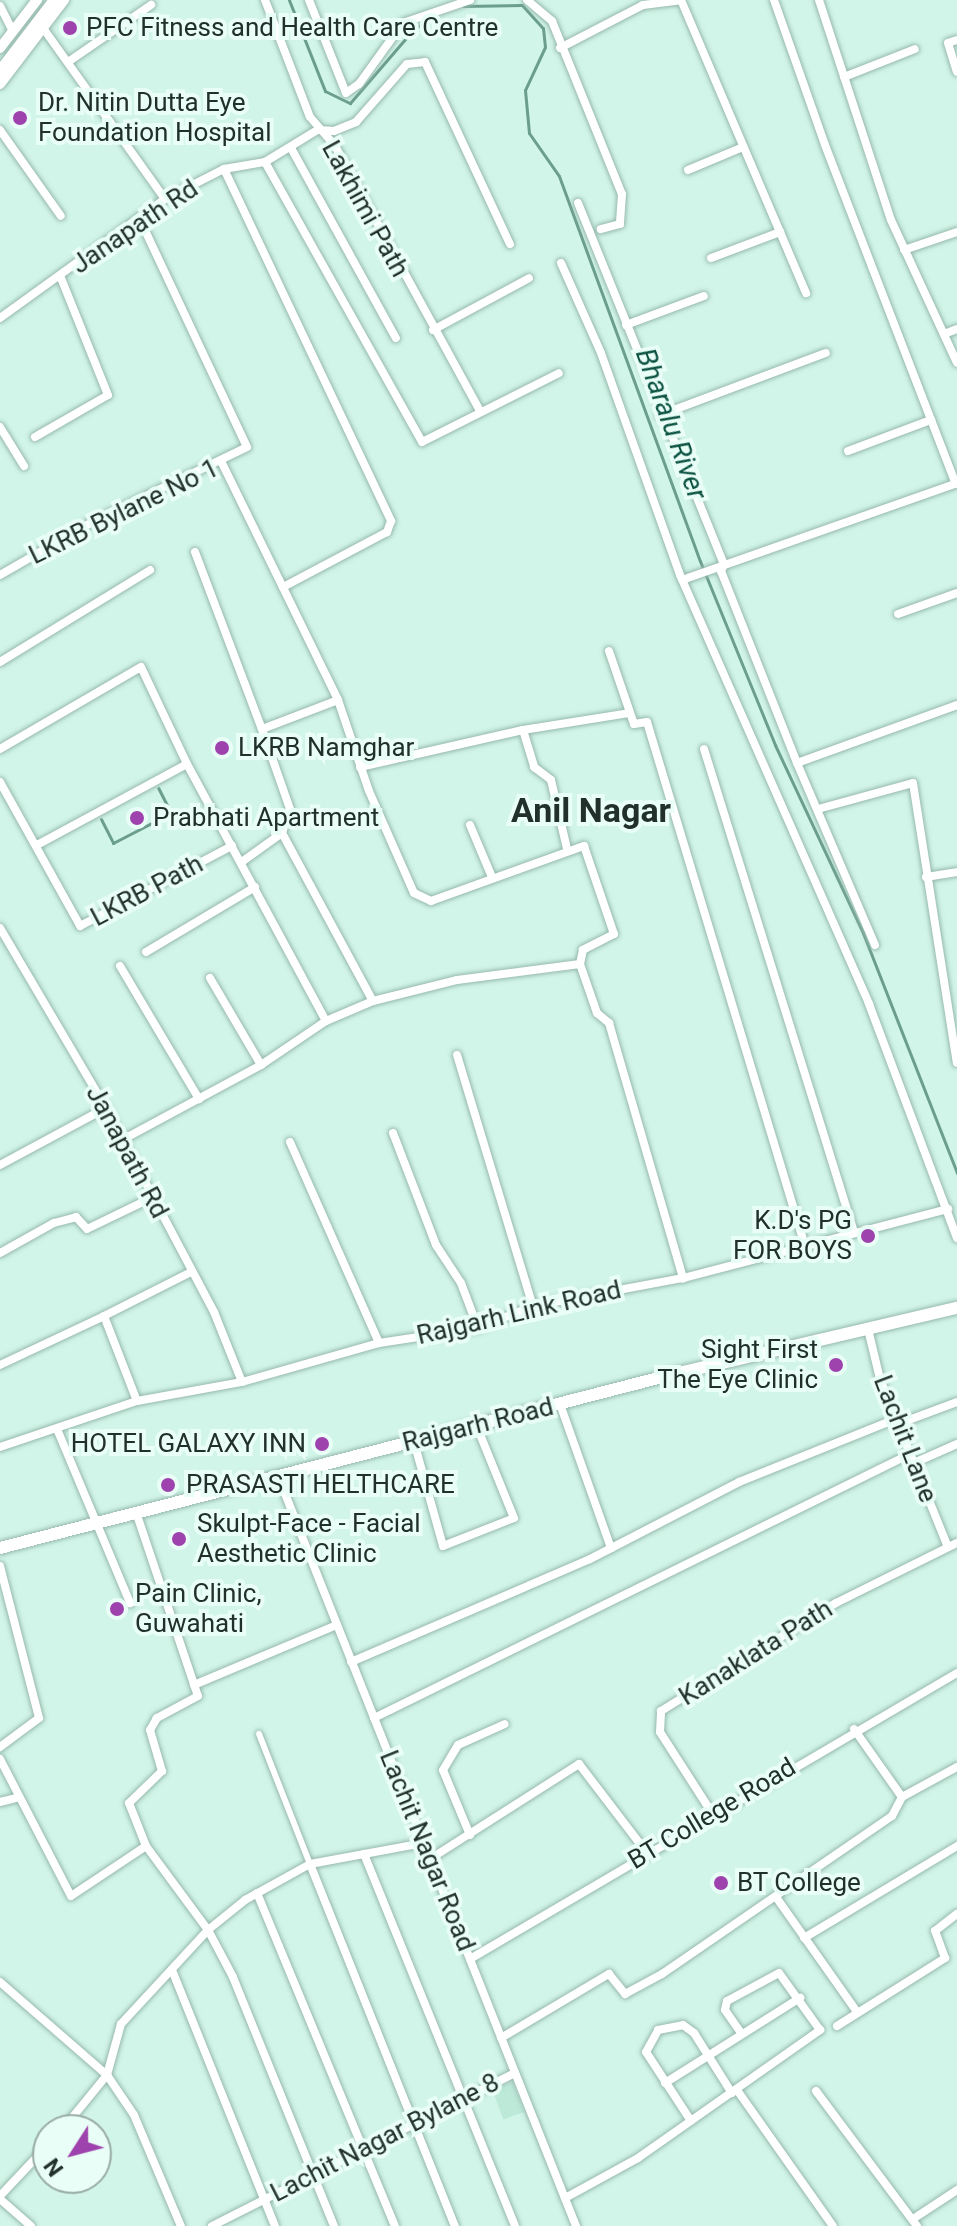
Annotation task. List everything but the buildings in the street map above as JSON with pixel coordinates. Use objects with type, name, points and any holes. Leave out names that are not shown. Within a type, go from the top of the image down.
[{"type":"main road","points":[[0,59],[45,0]]},
{"type":"main road","points":[[0,72],[55,0]]},
{"type":"main road","name":"Rajgarh Road","points":[[0,1548],[560,1404],[957,1308]]},
{"type":"street","points":[[0,48],[37,0]]},
{"type":"street","points":[[0,84],[64,0]]},
{"type":"street","name":"Lakhimi Path","points":[[265,0],[319,129],[335,146],[480,411]]},
{"type":"street","points":[[309,0],[346,93],[359,84],[403,23],[470,0]]},
{"type":"street","points":[[527,0],[552,21],[560,48],[622,194],[620,224],[601,229]]},
{"type":"street","points":[[560,48],[643,5],[681,0],[806,293]]},
{"type":"street","points":[[682,580],[957,484],[774,0]]},
{"type":"street","points":[[819,0],[904,250],[957,363]]},
{"type":"street","points":[[68,62],[151,5]]},
{"type":"street","points":[[0,6],[13,31]]},
{"type":"street","points":[[43,28],[165,199]]},
{"type":"street","points":[[957,40],[948,43],[957,72]]},
{"type":"street","points":[[844,77],[915,49]]},
{"type":"street","points":[[319,129],[334,131],[356,122],[407,64],[418,60],[431,65],[510,244]]},
{"type":"street","name":"Janapath Rd","points":[[0,318],[61,278],[165,199],[224,169],[265,162],[319,129]]},
{"type":"street","points":[[0,130],[61,216]]},
{"type":"street","points":[[688,170],[743,147]]},
{"type":"street","points":[[291,148],[396,338]]},
{"type":"street","points":[[265,162],[422,442],[559,373]]},
{"type":"street","points":[[224,169],[391,521],[387,532],[283,587]]},
{"type":"street","points":[[578,203],[660,415],[724,564],[721,571],[797,763],[875,945]]},
{"type":"street","name":"LKRB Bylane No 1","points":[[0,575],[92,522],[222,463],[247,447],[139,218]]},
{"type":"street","points":[[711,258],[780,232]]},
{"type":"street","points":[[904,250],[957,232]]},
{"type":"street","points":[[561,263],[601,353],[682,580],[869,1004],[957,1238]]},
{"type":"street","points":[[35,437],[108,395],[61,278]]},
{"type":"street","points":[[433,330],[529,278]]},
{"type":"street","points":[[626,325],[704,296]]},
{"type":"street","points":[[944,334],[957,329]]},
{"type":"street","points":[[660,415],[826,353]]},
{"type":"street","points":[[848,451],[931,420]]},
{"type":"street","points":[[0,427],[24,466]]},
{"type":"street","points":[[222,463],[338,700],[360,767],[421,900],[567,849],[589,851],[613,924],[611,940],[583,950],[580,964],[597,1013],[609,1023],[683,1278]]},
{"type":"street","points":[[195,552],[288,795],[290,809],[282,833],[243,861]]},
{"type":"street","points":[[0,662],[150,570]]},
{"type":"street","points":[[898,614],[957,593]]},
{"type":"street","points":[[609,651],[634,724],[647,722],[805,1246]]},
{"type":"street","points":[[0,749],[141,667],[187,764],[243,861],[326,1021]]},
{"type":"street","points":[[262,729],[338,700]]},
{"type":"street","points":[[797,763],[957,705]]},
{"type":"street","points":[[360,767],[523,730],[629,713]]},
{"type":"street","points":[[523,730],[534,767],[551,780],[567,849]]},
{"type":"street","points":[[704,749],[854,1232]]},
{"type":"street","points":[[37,845],[187,764]]},
{"type":"street","name":"LKRB Path","points":[[0,782],[80,926],[232,846]]},
{"type":"street","points":[[818,809],[913,783],[957,1063]]},
{"type":"street","points":[[470,825],[492,877]]},
{"type":"street","points":[[282,833],[373,1001]]},
{"type":"street","points":[[926,877],[957,872]]},
{"type":"street","points":[[146,952],[255,887]]},
{"type":"street","name":"Janapath Rd","points":[[0,928],[106,1108],[214,1312],[242,1382]]},
{"type":"street","points":[[122,1140],[261,1065],[326,1021],[373,1001],[457,980],[580,964]]},
{"type":"street","points":[[120,966],[199,1099]]},
{"type":"street","points":[[210,978],[261,1065]]},
{"type":"street","points":[[457,1055],[533,1306]]},
{"type":"street","points":[[0,1165],[106,1108]]},
{"type":"street","points":[[393,1133],[436,1245],[461,1283],[478,1328]]},
{"type":"street","points":[[290,1142],[379,1343]]},
{"type":"street","points":[[0,1253],[54,1223],[76,1217],[87,1229],[151,1198]]},
{"type":"street","name":"Rajgarh Link Road","points":[[0,1447],[137,1401],[242,1382],[379,1343],[478,1328],[533,1306],[683,1278],[948,1209]]},
{"type":"street","points":[[0,1365],[191,1272]]},
{"type":"street","points":[[104,1316],[137,1401]]},
{"type":"street","name":"Lachit Lane","points":[[868,1329],[897,1422],[948,1547]]},
{"type":"street","points":[[351,1662],[611,1548],[739,1482],[957,1402]]},
{"type":"street","points":[[560,1404],[611,1548]]},
{"type":"street","points":[[414,1442],[443,1546],[514,1518],[477,1427]]},
{"type":"street","points":[[57,1429],[130,1603]]},
{"type":"street","points":[[374,1718],[912,1458],[957,1444]]},
{"type":"street","name":"Lachit Nagar Road","points":[[278,1476],[576,2226]]},
{"type":"street","points":[[137,1515],[198,1696],[157,1718],[150,1730],[162,1771],[129,1803],[146,1846],[208,1930],[233,1977],[334,2226]]},
{"type":"street","name":"Kanaklata Path","points":[[712,1813],[660,1732],[661,1711],[836,1603],[957,1543]]},
{"type":"street","points":[[0,1566],[39,1718],[0,1747]]},
{"type":"street","points":[[194,1685],[337,1625]]},
{"type":"street","name":"BT College Road","points":[[470,1959],[854,1729],[957,1673]]},
{"type":"street","points":[[470,1835],[443,1770],[458,1745],[505,1724]]},
{"type":"street","points":[[854,1729],[902,1797]]},
{"type":"street","points":[[259,1734],[455,2226]]},
{"type":"street","points":[[0,1759],[16,1798],[71,1896],[146,1846]]},
{"type":"street","points":[[430,1859],[579,1764],[647,1853]]},
{"type":"street","points":[[501,2038],[609,1974],[625,1994],[776,1897],[892,1816],[902,1797],[957,1767]]},
{"type":"street","points":[[0,1802],[16,1798]]},
{"type":"street","points":[[75,2114],[107,2075],[121,2024],[208,1930],[257,1893],[310,1864],[423,1843]]},
{"type":"street","points":[[804,1938],[957,1846]]},
{"type":"street","points":[[364,1854],[466,2097],[515,2226]]},
{"type":"street","points":[[257,1893],[367,2149],[395,2226]]},
{"type":"street","points":[[776,1897],[857,2012]]},
{"type":"street","points":[[837,2026],[945,1958],[935,1931],[957,1914]]},
{"type":"street","points":[[172,1970],[275,2226]]},
{"type":"street","points":[[565,2198],[691,2121],[820,2030],[800,1998],[779,1973],[769,1974],[727,2001],[725,2010],[742,2034]]},
{"type":"street","points":[[0,1982],[107,2075],[134,2115],[181,2226]]},
{"type":"street","points":[[665,2083],[800,1998]]},
{"type":"street","points":[[691,2121],[646,2052],[658,2030],[683,2025],[833,2226]]},
{"type":"street","name":"Lachit Nagar Bylane 8","points":[[212,2226],[515,2073]]},
{"type":"street","points":[[816,2091],[915,2222],[957,2190]]},
{"type":"street","points":[[31,2226],[0,2198],[32,2163]]},
{"type":"shaded area","points":[[513,2082],[524,2112],[503,2120],[492,2090]]},
{"type":"waterway","name":"Bharalu River","points":[[289,0],[325,91],[350,103],[413,30],[430,18]]},
{"type":"waterway","name":"Bharalu River","points":[[463,6],[522,5],[543,28],[545,47],[525,90],[529,133],[559,176],[700,561],[775,745],[863,933],[957,1173]]},
{"type":"waterway","points":[[101,819],[113,843],[171,813],[158,788]]},
{"type":"place","name":"PFC Fitness and Health Care Centre","points":[[70,28]]},
{"type":"place","name":"Dr. Nitin Dutta Eye Foundation Hospital","points":[[20,118]]},
{"type":"place","name":"LKRB Namghar","points":[[222,748]]},
{"type":"place","name":"Prabhati Apartment","points":[[137,818]]},
{"type":"place","name":"K.D's PG FOR BOYS","points":[[868,1236]]},
{"type":"place","name":"Sight First The Eye Clinic","points":[[836,1365]]},
{"type":"place","name":"HOTEL GALAXY INN","points":[[322,1444]]},
{"type":"place","name":"PRASASTI HELTHCARE","points":[[168,1485]]},
{"type":"place","name":"Skulpt-Face - Facial Aesthetic Clinic","points":[[179,1539]]},
{"type":"place","name":"Pain Clinic, Guwahati","points":[[117,1609]]},
{"type":"place","name":"BT College","points":[[721,1883]]},
{"type":"district","name":"Anil Nagar","points":[[591,811]]}]
